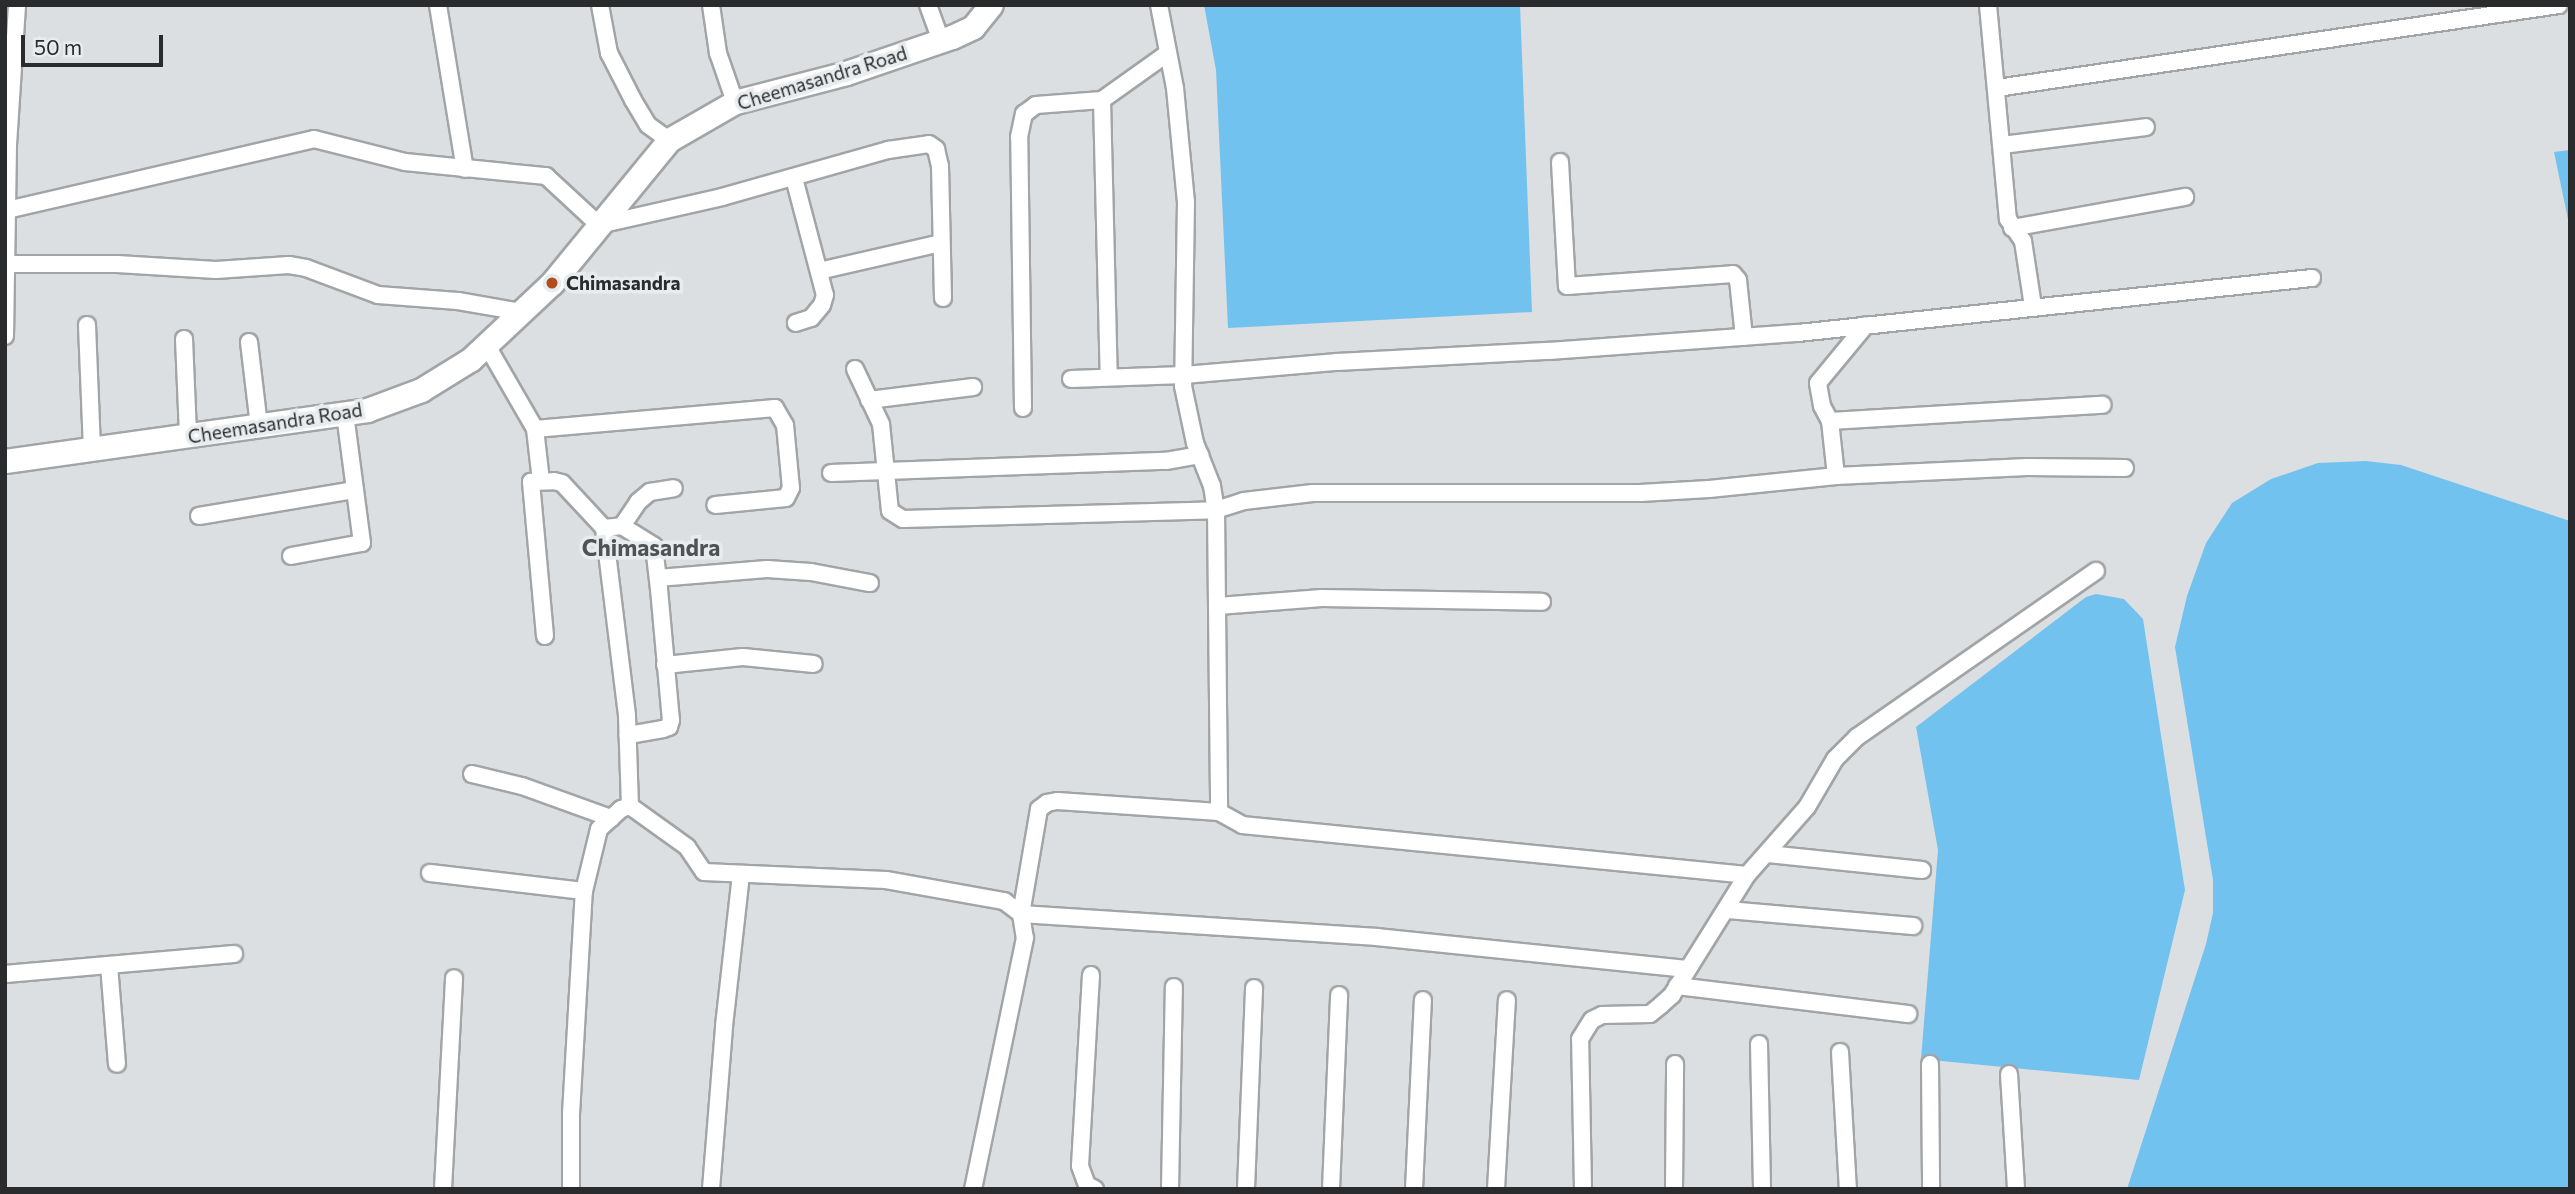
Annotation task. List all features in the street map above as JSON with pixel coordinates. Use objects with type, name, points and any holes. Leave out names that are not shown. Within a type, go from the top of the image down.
[{"type":"street","points":[[5,336],[8,145],[17,5]]},
{"type":"street","points":[[438,5],[465,169]]},
{"type":"street","points":[[600,5],[609,52],[633,100],[648,125],[669,140]]},
{"type":"street","points":[[711,5],[718,52],[735,102]]},
{"type":"street","points":[[928,5],[941,41]]},
{"type":"street","name":"Cheemasandra Road","points":[[5,461],[367,410],[421,390],[471,359],[552,283],[669,140],[735,102],[846,74],[941,41],[974,27],[991,5]]},
{"type":"street","points":[[1159,5],[1177,101],[1186,202],[1186,407],[1212,486],[1216,510],[1219,813]]},
{"type":"street","points":[[1988,5],[2008,219],[2023,241],[2033,306]]},
{"type":"street","points":[[1997,88],[2558,5]]},
{"type":"street","points":[[1023,408],[1019,137],[1024,114],[1036,105],[1102,100],[1168,53]]},
{"type":"street","points":[[1102,100],[1109,377]]},
{"type":"street","points":[[2002,145],[2146,127]]},
{"type":"street","points":[[8,210],[314,139],[382,158],[545,176],[599,225],[794,178],[888,150],[929,144],[936,149],[940,166],[943,298]]},
{"type":"street","points":[[1560,162],[1567,286],[1732,274],[1738,280],[1744,337]]},
{"type":"street","points":[[794,178],[825,295],[822,305],[811,318],[796,323]]},
{"type":"street","points":[[2012,228],[2185,197]]},
{"type":"street","points":[[819,271],[941,243]]},
{"type":"street","points":[[6,264],[117,264],[216,270],[289,265],[325,275],[378,296],[458,301],[521,312]]},
{"type":"street","points":[[1071,379],[1184,375],[1288,365],[1744,337],[2312,278]]},
{"type":"street","points":[[88,324],[92,450]]},
{"type":"street","points":[[1836,476],[1829,421],[1822,406],[1818,383],[1866,325]]},
{"type":"street","points":[[184,340],[188,436]]},
{"type":"street","points":[[248,342],[259,426]]},
{"type":"street","points":[[486,344],[536,429],[541,481]]},
{"type":"street","points":[[855,369],[881,424],[890,512],[903,519],[1216,510],[1244,501],[1313,493],[1640,493],[1836,476],[2027,467],[2125,468]]},
{"type":"street","points":[[869,400],[973,387]]},
{"type":"street","points":[[1829,421],[2102,405]]},
{"type":"street","points":[[536,429],[775,408],[785,425],[791,488],[786,498],[715,505]]},
{"type":"street","points":[[291,556],[362,542],[345,413]]},
{"type":"street","points":[[831,474],[1166,461],[1200,455]]},
{"type":"street","points":[[545,636],[531,482],[541,481],[562,483],[604,528],[628,735],[631,807]]},
{"type":"street","points":[[622,526],[638,502],[650,492],[674,488]]},
{"type":"street","points":[[199,516],[355,490]]},
{"type":"street","points":[[604,528],[622,526],[654,546],[658,578],[669,727],[628,735]]},
{"type":"street","points":[[658,578],[767,569],[811,572],[870,583]]},
{"type":"street","points":[[1583,1189],[1580,1039],[1592,1020],[1602,1015],[1650,1014],[1672,995],[1747,875],[1807,807],[1835,759],[1857,737],[2096,571]]},
{"type":"street","points":[[1218,606],[1322,598],[1542,602]]},
{"type":"street","points":[[666,665],[743,657],[814,664]]},
{"type":"street","points":[[472,774],[522,786],[611,818]]},
{"type":"street","points":[[973,1189],[1025,938],[1021,914],[1039,809],[1047,803],[1057,801],[1219,813],[1242,825],[1747,875]]},
{"type":"street","points":[[571,1189],[571,1093],[584,891],[599,829],[621,809],[631,807],[687,847],[704,872],[886,880],[1003,901],[1021,914],[1377,937],[1686,970]]},
{"type":"street","points":[[1768,854],[1922,870]]},
{"type":"street","points":[[430,873],[584,891]]},
{"type":"street","points":[[711,1189],[724,1026],[741,875]]},
{"type":"street","points":[[1727,910],[1913,926]]},
{"type":"street","points":[[5,974],[234,954]]},
{"type":"street","points":[[109,965],[117,1064]]},
{"type":"street","points":[[1091,975],[1080,1166],[1087,1185],[1095,1189]]},
{"type":"street","points":[[443,1189],[454,978]]},
{"type":"street","points":[[1677,986],[1908,1014]]},
{"type":"street","points":[[1170,1189],[1174,987]]},
{"type":"street","points":[[1246,1189],[1254,988]]},
{"type":"street","points":[[1331,1189],[1339,995]]},
{"type":"street","points":[[1414,1189],[1423,1000]]},
{"type":"street","points":[[1496,1189],[1507,1000]]},
{"type":"street","points":[[1759,1044],[1762,1189]]},
{"type":"street","points":[[1840,1052],[1848,1189]]},
{"type":"street","points":[[1674,1189],[1675,1064]]},
{"type":"street","points":[[1930,1064],[1931,1189]]},
{"type":"street","points":[[2009,1074],[2016,1189]]},
{"type":"shaded area","points":[[1204,5],[1520,5],[1532,312],[1228,328],[1216,70]]},
{"type":"shaded area","points":[[2570,150],[2570,229],[2554,152]]},
{"type":"shaded area","points":[[2366,461],[2401,465],[2570,521],[2570,1189],[2127,1189],[2206,944],[2213,913],[2213,880],[2175,647],[2187,596],[2206,543],[2232,503],[2271,479],[2318,463]]},
{"type":"shaded area","points":[[2096,594],[2124,599],[2143,619],[2185,890],[2139,1080],[1921,1059],[1938,850],[1916,727],[2086,597]]},
{"type":"place","name":"Chimasandra","points":[[552,283]]},
{"type":"district","name":"Chimasandra","points":[[651,547]]}]
